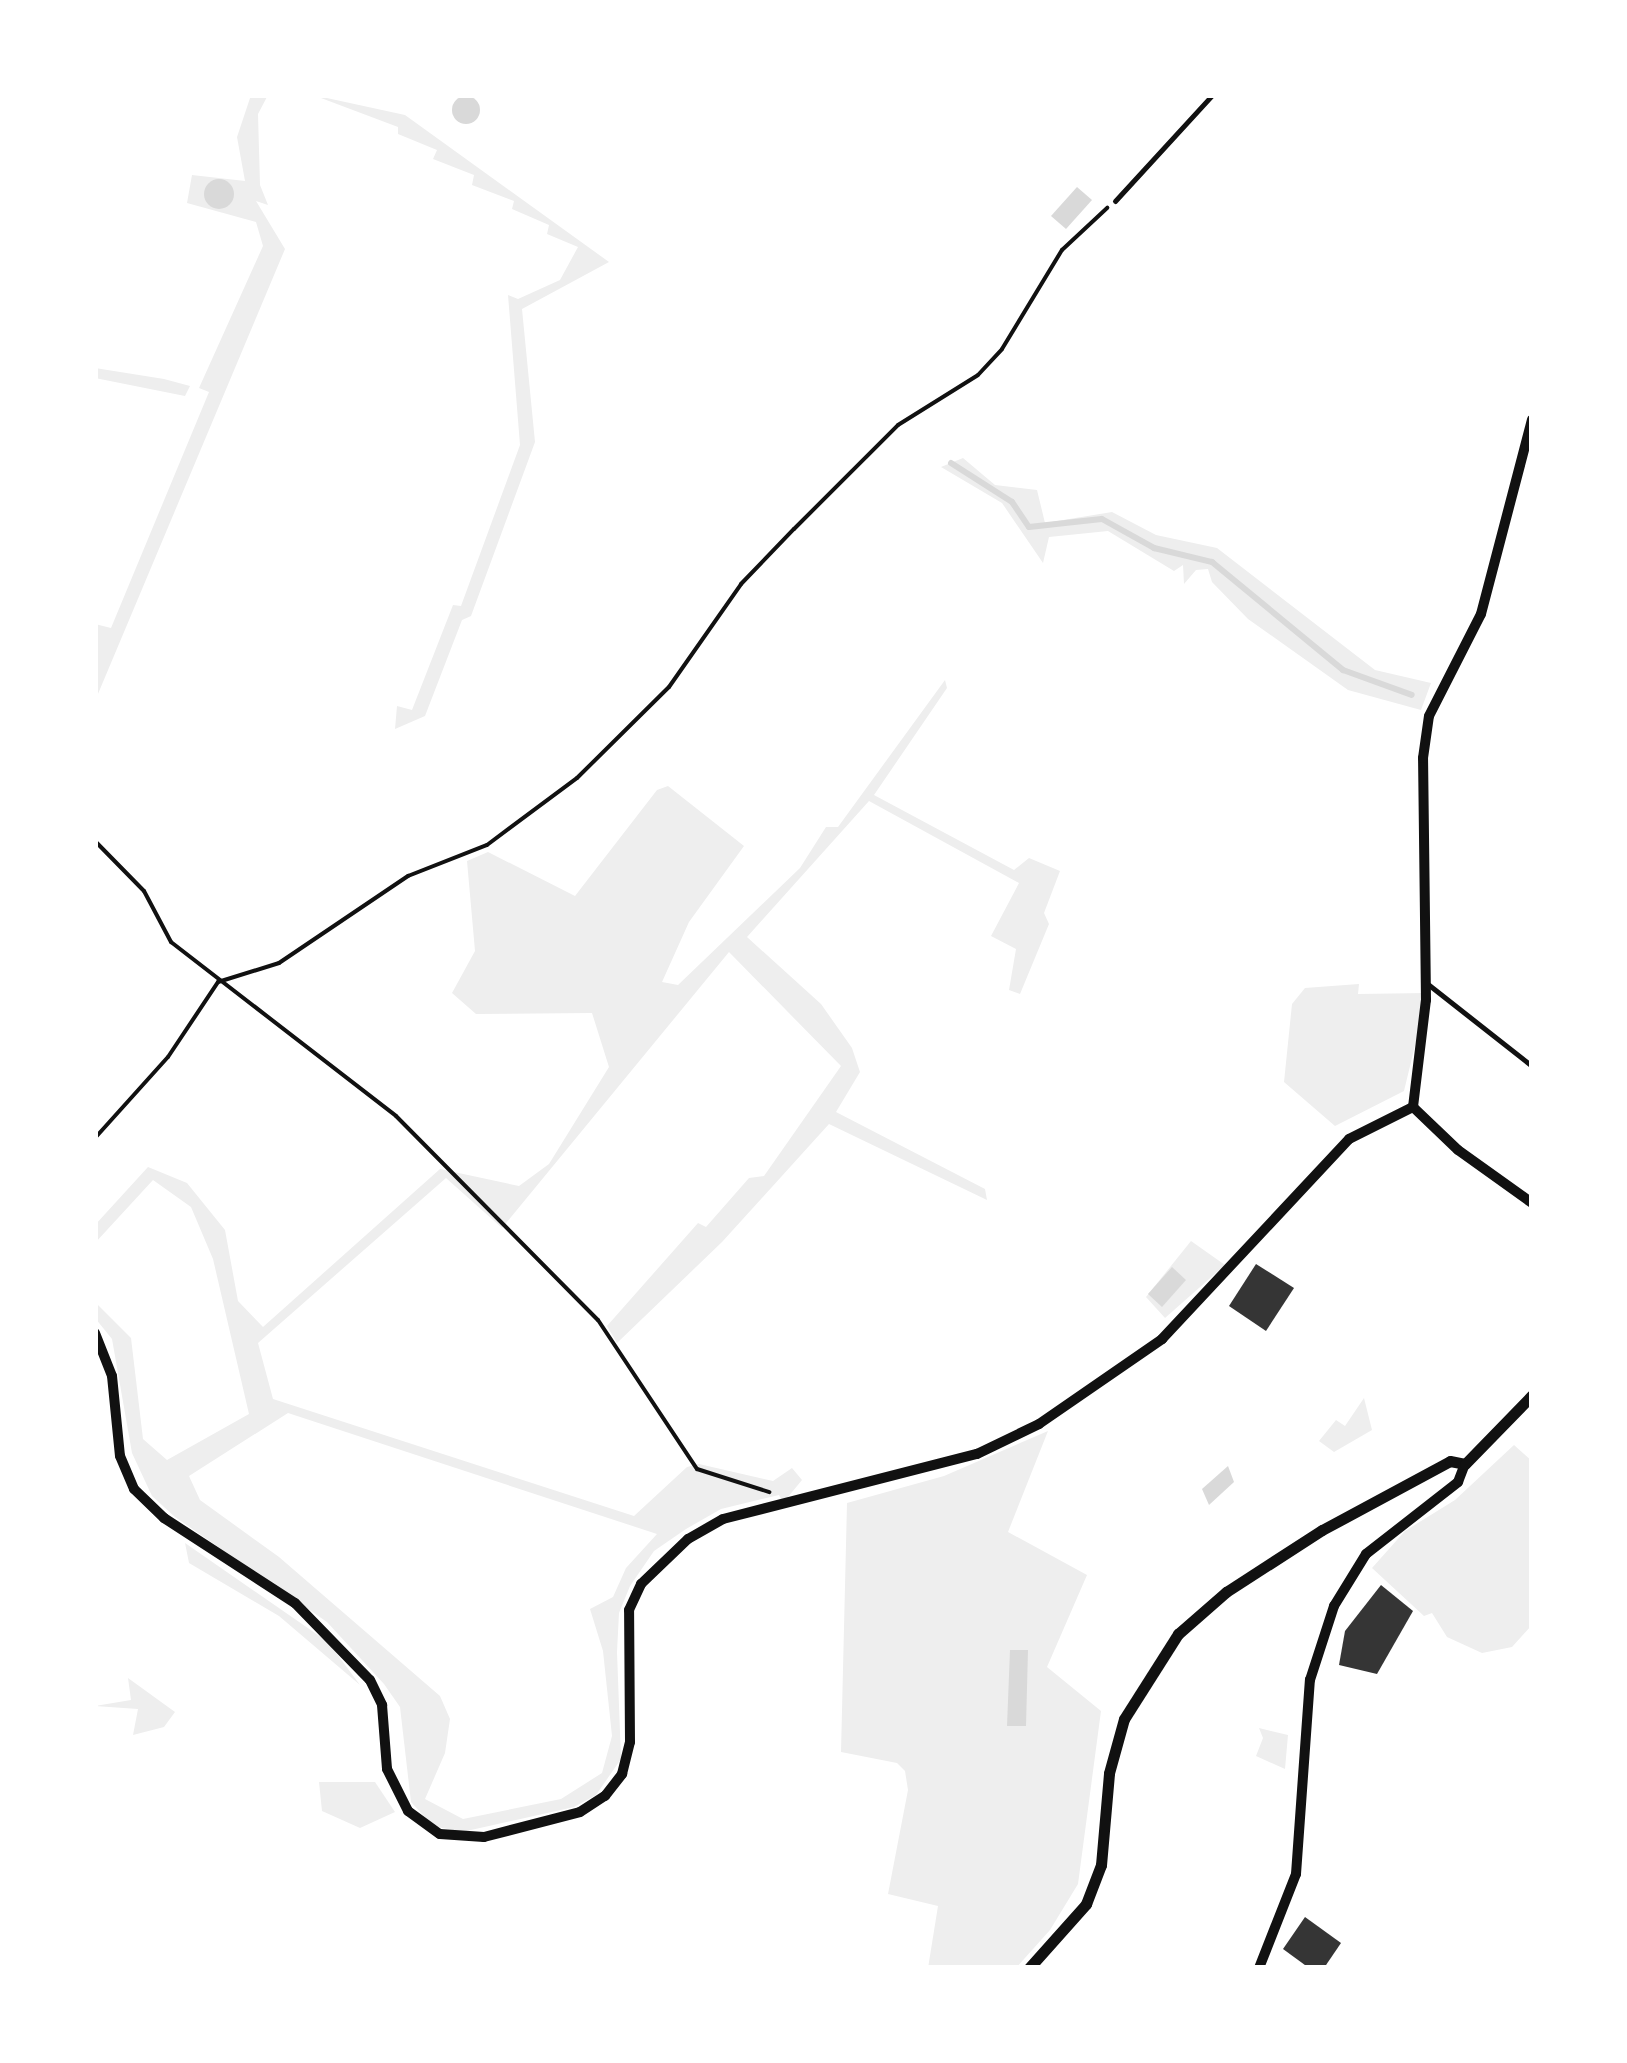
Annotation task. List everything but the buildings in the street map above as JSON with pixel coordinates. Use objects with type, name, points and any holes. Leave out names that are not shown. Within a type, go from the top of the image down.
[{"type":"street","points":[[1414,1107],[1426,983],[1422,758],[1429,716],[1480,614],[1532,420]]},
{"type":"street","points":[[95,1333],[112,1376],[120,1456],[134,1489],[164,1518],[295,1603],[342,1648],[382,1706],[394,1793],[440,1834],[459,1839],[524,1829],[580,1812],[605,1796],[622,1774],[630,1742],[625,1634],[641,1584],[688,1539],[724,1519],[977,1454],[1088,1394],[1214,1289],[1315,1168],[1368,1126],[1414,1107]]},
{"type":"street","points":[[1414,1107],[1458,1150],[1532,1203]]},
{"type":"street","points":[[1259,1968],[1296,1874],[1310,1680],[1334,1606],[1366,1554],[1458,1482],[1465,1464],[1532,1395]]},
{"type":"street","points":[[1028,1968],[1086,1904],[1101,1864],[1110,1773],[1124,1719],[1178,1634],[1226,1592],[1322,1530],[1450,1461],[1465,1464]]},
{"type":"lane","points":[[1115,201],[1212,95]]},
{"type":"lane","points":[[1426,983],[1532,1066]]},
{"type":"path","points":[[95,1138],[168,1057],[218,982],[279,963],[408,876],[487,845],[576,778],[669,686],[741,584],[898,425],[978,376],[1002,349],[1062,250],[1115,201]]},
{"type":"path","points":[[95,841],[144,891],[171,942],[218,982],[336,1064],[452,1170],[609,1333],[697,1469],[780,1495],[783,1504]]},
{"type":"shaded area","points":[[251,95],[268,95],[258,114],[260,185],[268,205],[256,201],[285,249],[95,701],[95,624],[111,628],[209,392],[199,388],[263,246],[256,222],[187,203],[192,175],[245,181],[237,137]]},
{"type":"shaded area","points":[[313,95],[405,115],[609,262],[522,309],[535,442],[471,616],[462,620],[425,716],[395,729],[397,706],[412,710],[453,605],[461,606],[520,445],[508,295],[518,299],[560,280],[578,247],[547,234],[549,225],[512,209],[514,201],[472,185],[474,175],[433,159],[437,150],[398,134],[398,127]]},
{"type":"shaded area","points":[[466,96],[476,100],[480,110],[476,120],[466,124],[456,120],[452,110],[456,100]]},
{"type":"shaded area","points":[[219,179],[229,184],[234,194],[229,204],[219,209],[209,204],[204,194],[209,184]]},
{"type":"shaded area","points":[[1077,187],[1092,200],[1066,229],[1051,216]]},
{"type":"shaded area","points":[[95,368],[190,386],[185,396],[95,378]]},
{"type":"shaded area","points":[[963,458],[995,485],[1037,490],[1045,523],[1112,512],[1156,535],[1217,548],[1375,670],[1431,683],[1421,710],[1348,690],[1248,619],[1212,582],[1208,569],[1196,570],[1184,584],[1183,565],[1174,571],[1108,531],[1049,537],[1043,563],[1002,503],[941,467]]},
{"type":"shaded area","points":[[945,680],[947,688],[874,795],[1014,870],[1029,858],[1060,871],[1044,913],[1049,924],[1020,994],[1009,990],[1016,949],[991,936],[1019,883],[869,801],[747,937],[821,1004],[852,1048],[860,1072],[836,1112],[985,1189],[987,1200],[829,1124],[722,1242],[617,1343],[607,1326],[698,1223],[706,1227],[749,1178],[764,1176],[841,1066],[729,952],[502,1228],[446,1178],[258,1343],[273,1399],[634,1516],[687,1467],[699,1464],[773,1481],[792,1468],[802,1480],[783,1503],[779,1495],[721,1509],[686,1529],[654,1551],[630,1586],[619,1613],[621,1759],[596,1795],[574,1807],[462,1832],[433,1826],[411,1802],[400,1707],[384,1684],[327,1622],[175,1517],[152,1496],[132,1453],[112,1339],[95,1318],[95,1302],[131,1338],[143,1439],[167,1460],[249,1414],[213,1259],[191,1207],[153,1180],[95,1243],[95,1225],[148,1167],[187,1183],[225,1230],[238,1301],[263,1327],[440,1169],[519,1186],[549,1164],[609,1067],[592,1013],[476,1014],[452,993],[475,951],[467,861],[488,852],[575,896],[657,790],[668,786],[744,846],[689,922],[662,982],[678,985],[800,868],[826,827],[838,827]],"holes":[[[288,1413],[657,1534],[626,1568],[613,1597],[590,1609],[603,1651],[612,1736],[602,1773],[561,1799],[463,1819],[425,1799],[445,1753],[450,1719],[440,1696],[279,1557],[200,1500],[189,1476]]]},
{"type":"shaded area","points":[[1359,984],[1358,994],[1427,993],[1426,1000],[1404,1091],[1335,1126],[1284,1082],[1292,1004],[1305,988]]},
{"type":"shaded area","points":[[1191,1241],[1225,1265],[1165,1318],[1146,1297]]},
{"type":"shaded area","points":[[1172,1267],[1186,1280],[1162,1307],[1148,1294]]},
{"type":"shaded area","points":[[1364,1398],[1372,1430],[1334,1452],[1319,1441],[1336,1420],[1345,1426]]},
{"type":"shaded area","points":[[1048,1431],[1008,1532],[1087,1575],[1047,1667],[1101,1711],[1078,1884],[1050,1930],[1016,1968],[928,1968],[938,1906],[888,1894],[908,1790],[905,1771],[897,1763],[841,1752],[847,1503],[944,1476]]},
{"type":"shaded area","points":[[1514,1445],[1532,1461],[1532,1625],[1512,1647],[1482,1653],[1447,1637],[1432,1613],[1424,1616],[1372,1568],[1405,1531],[1455,1500]]},
{"type":"shaded area","points":[[1228,1466],[1234,1482],[1209,1505],[1202,1489]]},
{"type":"shaded area","points":[[185,1543],[328,1642],[360,1685],[279,1616],[189,1563]]},
{"type":"shaded area","points":[[1010,1650],[1028,1650],[1026,1726],[1007,1726]]},
{"type":"shaded area","points":[[128,1678],[175,1712],[164,1727],[133,1735],[138,1709],[95,1706],[131,1700]]},
{"type":"shaded area","points":[[1259,1728],[1288,1735],[1285,1769],[1256,1756],[1263,1738]]},
{"type":"shaded area","points":[[319,1782],[375,1782],[395,1812],[360,1828],[322,1811]]},
{"type":"waterway","points":[[951,463],[1012,502],[1029,527],[1102,519],[1154,548],[1212,562],[1343,670],[1412,695]]}]
